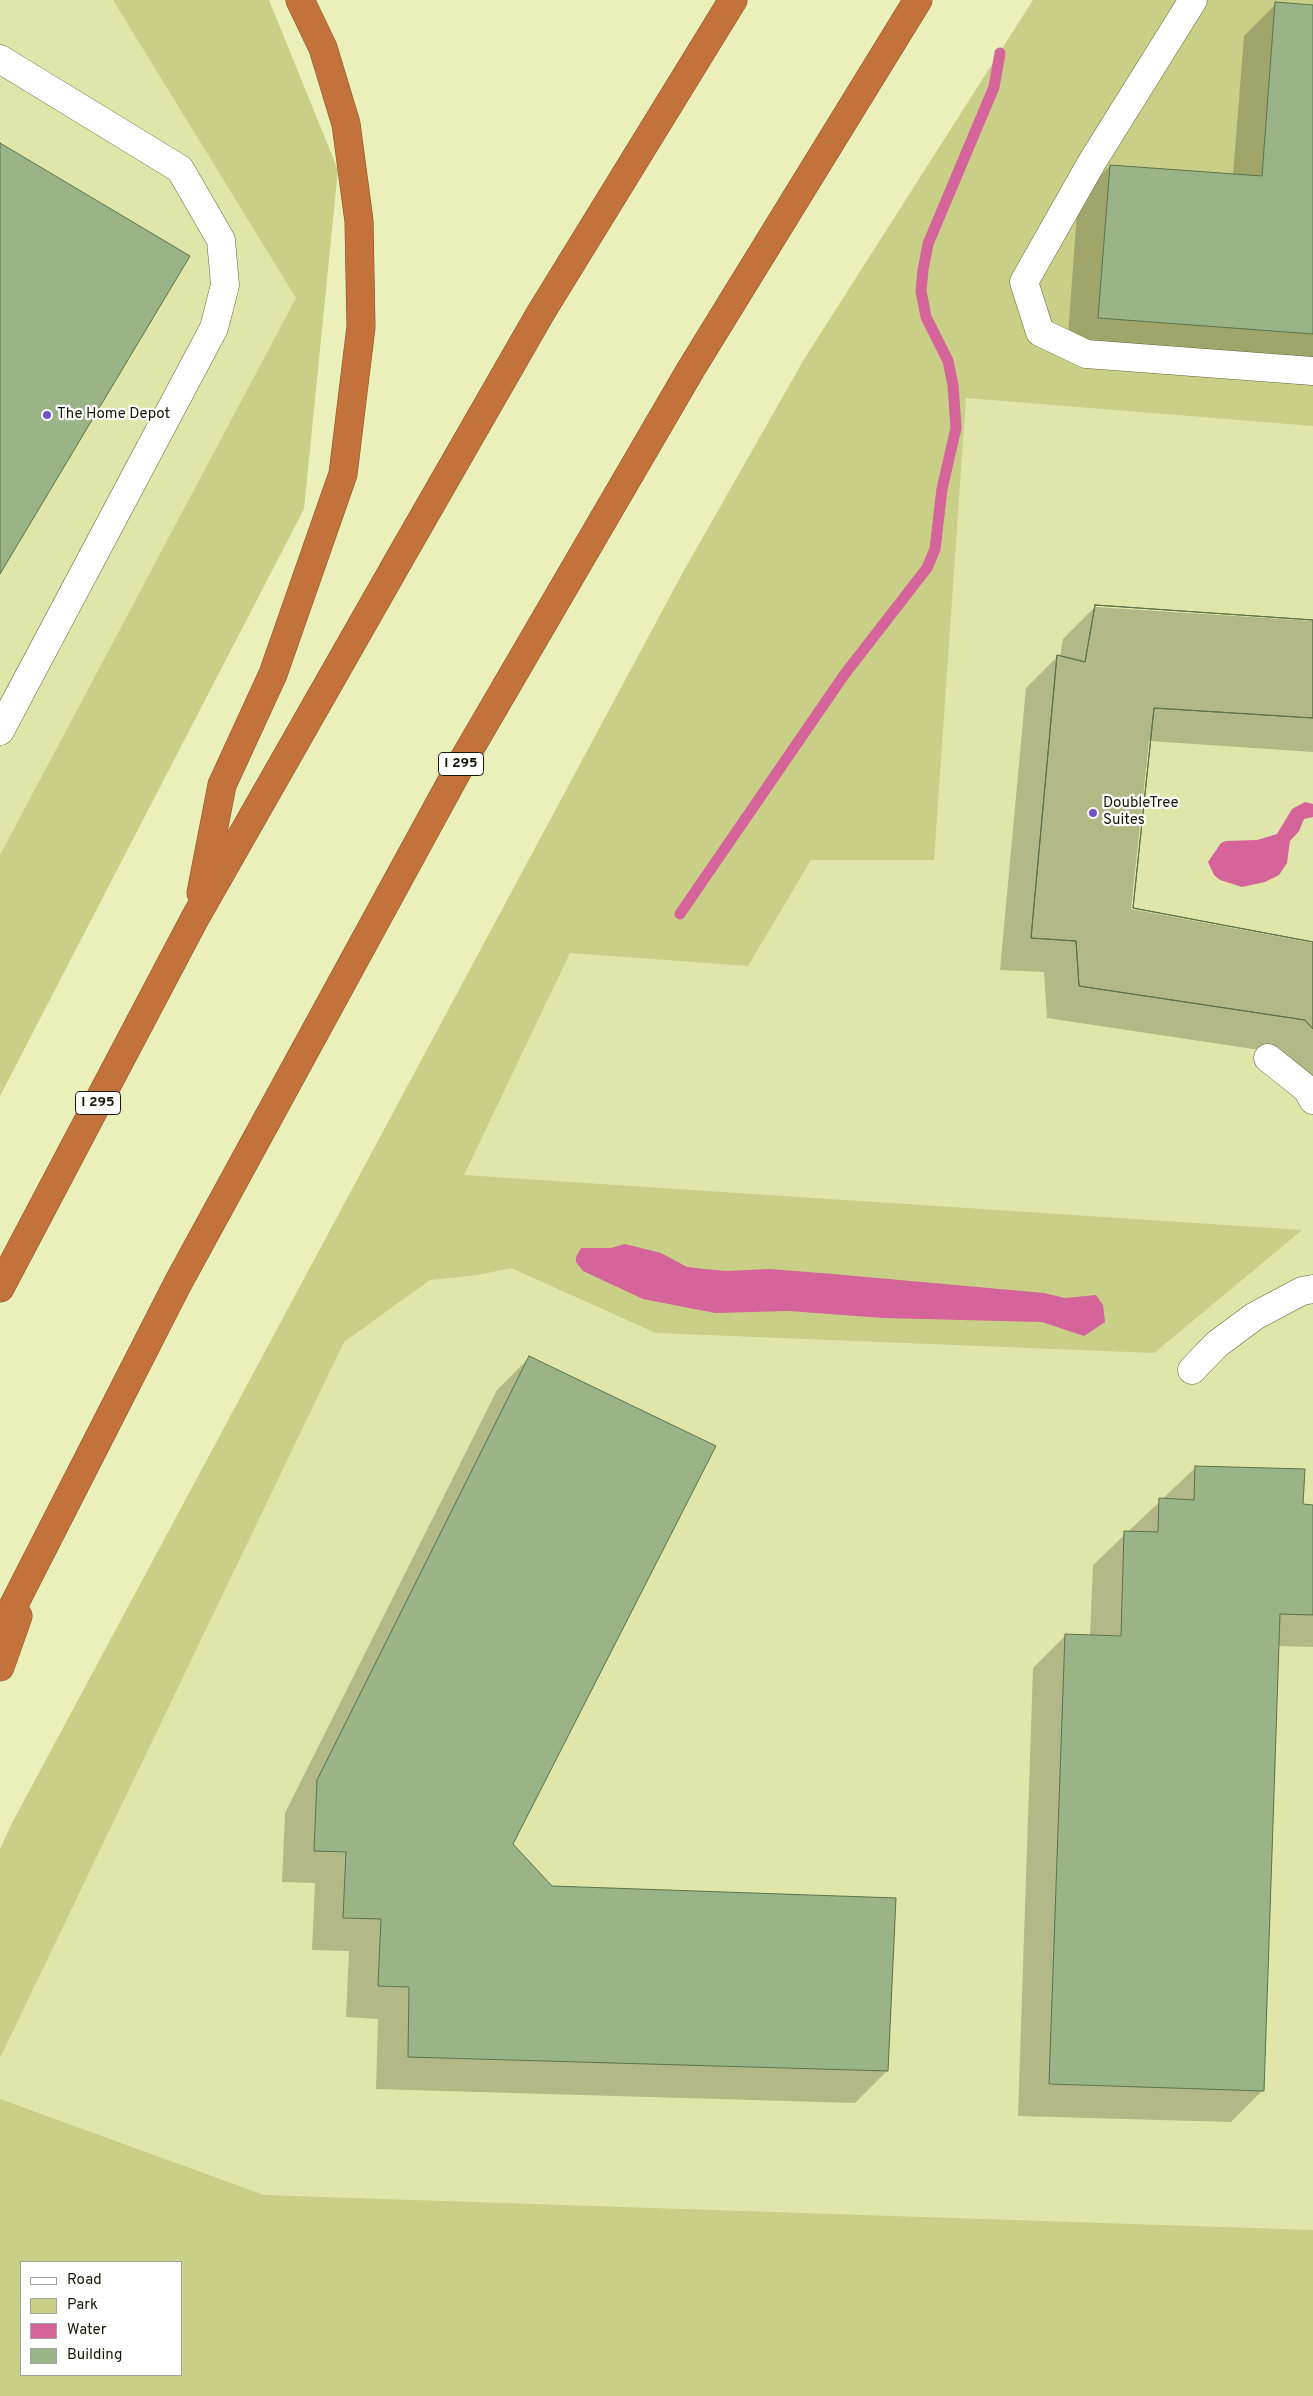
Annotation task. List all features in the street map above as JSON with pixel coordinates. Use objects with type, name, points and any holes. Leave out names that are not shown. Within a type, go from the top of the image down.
[{"type":"highway","points":[[196,918],[222,785],[273,674],[343,474],[361,327],[359,221],[346,124],[323,48],[300,0]]},
{"type":"highway","name":"I 295","points":[[0,1288],[196,918],[540,314],[733,0]]},
{"type":"highway","name":"I 295","points":[[0,1632],[178,1283],[470,749],[692,369],[918,0]]},
{"type":"highway","points":[[0,1667],[41,1549]]},
{"type":"lane","points":[[1193,0],[1092,162],[1024,282],[1040,332],[1086,354],[1313,371]]},
{"type":"lane","points":[[0,59],[180,169],[221,240],[225,285],[214,328],[0,731]]},
{"type":"lane","points":[[1268,1058],[1307,1089],[1313,1100]]},
{"type":"lane","points":[[1192,1370],[1217,1344],[1255,1316],[1302,1291],[1313,1289]]},
{"type":"shaded area","points":[[0,0],[257,0],[316,231],[285,438],[0,1058]]},
{"type":"shaded area","points":[[1313,0],[1313,2396],[0,2396],[0,1927],[537,875]]},
{"type":"green space","points":[[113,0],[269,0],[338,170],[304,509],[0,1096],[0,855],[296,298]]},
{"type":"green space","points":[[1033,0],[1313,0],[1313,426],[966,398],[934,860],[811,860],[748,966],[570,953],[464,1175],[1302,1230],[1154,1353],[656,1333],[511,1268],[478,1275],[430,1280],[344,1342],[0,2058],[0,1849],[12,1823],[682,574],[803,361]]},
{"type":"green space","points":[[0,2099],[264,2195],[1313,2230],[1313,2396],[0,2396]]},
{"type":"water","points":[[1305,802],[1313,804],[1313,817],[1304,819],[1299,831],[1290,841],[1287,863],[1279,875],[1265,882],[1242,887],[1220,880],[1214,875],[1208,862],[1221,843],[1226,841],[1257,840],[1277,834],[1292,809]]},
{"type":"water","points":[[625,1244],[661,1253],[687,1267],[705,1269],[726,1271],[770,1269],[833,1274],[1044,1293],[1065,1298],[1096,1295],[1103,1305],[1105,1322],[1084,1336],[1042,1322],[883,1318],[789,1311],[715,1313],[643,1299],[583,1271],[576,1262],[576,1257],[581,1248],[611,1248]]},
{"type":"building","points":[[1275,2],[1313,5],[1313,334],[1098,318],[1110,165],[1262,176]]},
{"type":"building","name":"The Home Depot","points":[[0,143],[190,256],[0,574]]},
{"type":"building","name":"DoubleTree Suites","points":[[1095,605],[1313,620],[1313,718],[1154,708],[1133,908],[1313,942],[1313,1029],[1305,1020],[1079,986],[1076,941],[1031,938],[1057,655],[1085,662]]},
{"type":"building","name":"DoubleTree Suites","points":[[1095,605],[1313,620],[1313,718],[1154,708],[1133,908],[1313,942],[1313,1029],[1305,1020],[1079,986],[1076,941],[1031,938],[1057,655],[1085,662]]},
{"type":"building","points":[[529,1356],[716,1446],[513,1844],[552,1886],[896,1898],[888,2071],[408,2057],[409,1987],[378,1986],[381,1919],[343,1918],[346,1852],[314,1851],[317,1780]]},
{"type":"building","points":[[1195,1466],[1305,1469],[1303,1504],[1313,1505],[1313,1615],[1280,1614],[1264,2091],[1049,2084],[1065,1634],[1121,1636],[1124,1531],[1158,1532],[1159,1498],[1194,1500]]},
{"type":"waterway","points":[[680,914],[844,675],[927,568],[935,549],[942,489],[956,428],[953,385],[948,361],[926,317],[921,291],[923,270],[928,244],[994,87],[1000,53]]},
{"type":"place","name":"The Home Depot","points":[[47,415]]},
{"type":"place","name":"DoubleTree Suites","points":[[1093,813]]}]
